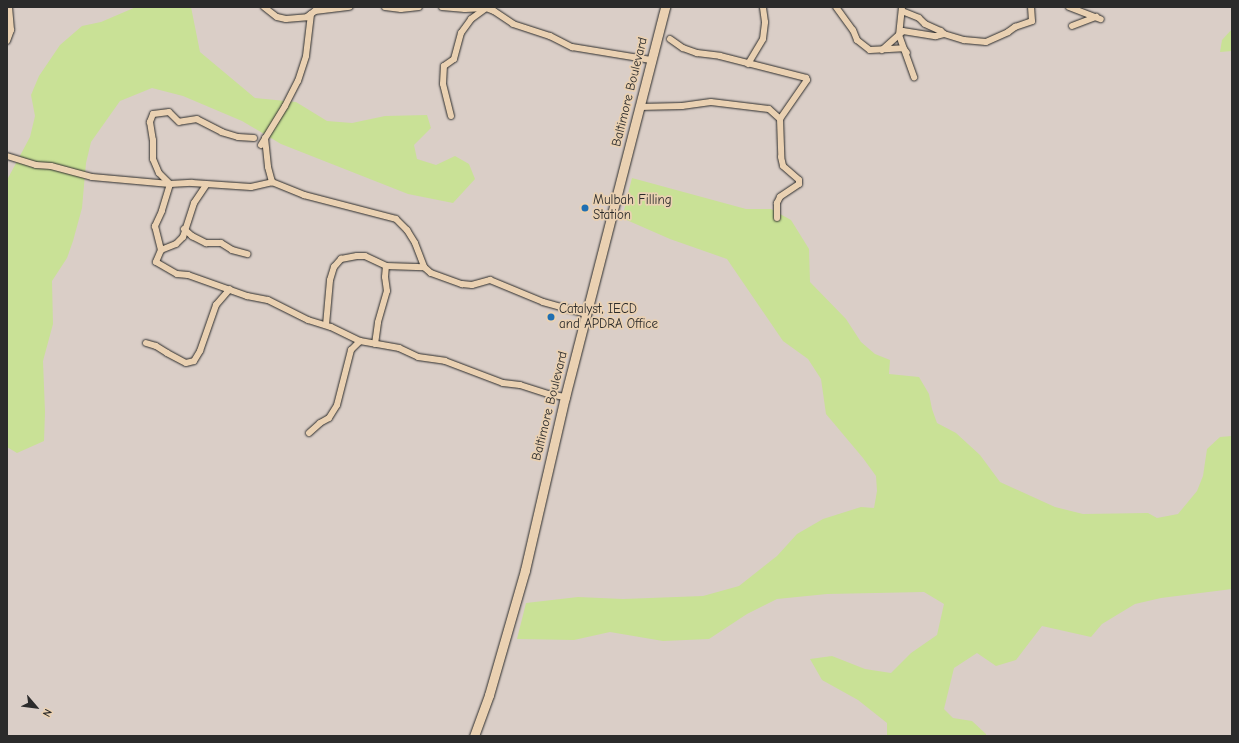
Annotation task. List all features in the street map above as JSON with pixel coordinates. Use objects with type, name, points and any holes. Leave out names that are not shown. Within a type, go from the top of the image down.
[{"type":"highway","name":"Baltimore Boulevard","points":[[474,736],[489,695],[525,570],[565,397],[665,7]]},
{"type":"street","points":[[7,40],[11,30],[9,7]]},
{"type":"street","points":[[264,7],[277,17],[286,20],[306,17],[314,10],[350,7]]},
{"type":"street","points":[[384,7],[419,7]]},
{"type":"street","points":[[442,7],[465,9],[486,8],[494,11],[513,24],[550,36],[572,47],[651,60]]},
{"type":"street","points":[[748,64],[763,39],[765,22],[763,7]]},
{"type":"street","points":[[836,7],[853,30],[857,40],[870,50],[903,48],[907,53]]},
{"type":"street","points":[[914,77],[900,35],[902,9],[920,18],[925,24],[941,31],[944,34],[964,40],[986,42],[1008,32],[1015,26],[1032,21],[1031,7]]},
{"type":"street","points":[[1069,7],[1087,10],[1099,18],[1072,26]]},
{"type":"street","points":[[451,116],[443,84],[444,66],[454,59],[461,33],[471,19],[486,8]]},
{"type":"street","points":[[261,145],[285,106],[298,81],[306,56],[314,10]]},
{"type":"street","points":[[1083,22],[1087,10]]},
{"type":"street","points":[[882,50],[903,31],[936,36],[944,34]]},
{"type":"street","points":[[670,39],[683,48],[697,53],[720,56],[806,78],[802,87],[780,119],[781,156],[783,166],[799,180],[799,184],[780,197],[777,203],[776,218]]},
{"type":"street","points":[[639,107],[682,106],[711,102],[769,109],[780,119]]},
{"type":"street","points":[[170,184],[159,173],[153,159],[153,140],[150,122],[153,114],[169,112],[179,122],[197,119],[222,132],[238,137],[254,138]]},
{"type":"street","points":[[265,138],[268,167],[272,182]]},
{"type":"street","points":[[8,156],[36,165],[51,166],[92,176],[170,184],[180,182],[250,187],[272,182],[304,195],[396,219],[407,230],[415,243],[424,267],[431,273],[462,284],[472,285],[490,280],[543,302],[586,314]]},
{"type":"street","points":[[170,184],[162,211],[155,226],[161,250],[156,262],[177,274],[188,275],[230,290],[268,300],[308,320],[326,326],[360,342],[399,348],[418,357],[445,361],[503,383],[520,385],[548,394],[565,397]]},
{"type":"street","points":[[161,250],[176,244],[183,237],[184,229],[194,203],[206,185]]},
{"type":"street","points":[[184,229],[192,236],[206,243],[221,243],[232,250],[247,254]]},
{"type":"street","points":[[326,326],[330,280],[334,267],[342,259],[365,256],[386,266],[424,267]]},
{"type":"street","points":[[375,344],[378,322],[387,291],[385,278],[386,266]]},
{"type":"street","points":[[146,343],[156,346],[186,363],[194,361],[200,351],[216,305],[230,290]]},
{"type":"street","points":[[309,433],[320,423],[329,418],[337,406],[351,350],[360,342]]},
{"type":"green space","points":[[136,7],[191,7],[200,52],[255,98],[296,102],[327,121],[352,123],[385,116],[427,115],[431,128],[414,145],[417,159],[436,165],[455,156],[469,164],[475,179],[453,203],[408,194],[281,144],[242,121],[183,96],[152,88],[120,101],[91,142],[86,163],[82,208],[73,241],[67,258],[52,281],[53,324],[43,361],[45,412],[44,441],[17,453],[7,447],[7,180],[30,137],[35,116],[31,95],[39,76],[60,45],[82,26],[101,22]]},
{"type":"green space","points":[[1232,29],[1232,51],[1220,52],[1222,40]]},
{"type":"green space","points":[[632,178],[746,209],[771,209],[791,220],[809,249],[810,282],[846,319],[861,342],[875,354],[890,360],[889,374],[919,377],[929,394],[937,423],[956,433],[980,455],[1000,482],[1055,507],[1083,514],[1148,513],[1157,518],[1178,514],[1197,491],[1203,476],[1207,449],[1220,437],[1232,436],[1232,589],[1161,598],[1135,604],[1102,624],[1091,637],[1042,626],[1016,660],[996,666],[977,653],[954,668],[944,709],[953,718],[972,721],[986,734],[986,736],[887,736],[887,723],[858,700],[822,680],[810,659],[832,656],[865,669],[891,673],[911,653],[937,635],[944,604],[924,592],[827,594],[777,599],[747,614],[709,639],[663,641],[610,632],[574,640],[517,639],[526,603],[578,597],[623,599],[703,596],[739,586],[777,556],[797,534],[823,519],[861,507],[874,508],[877,491],[876,476],[826,414],[821,379],[808,359],[783,341],[727,259],[670,239],[622,218]]},
{"type":"place","name":"Mulbah Filling Station","points":[[585,208]]},
{"type":"place","name":"Catalyst, IECD and APDRA Office","points":[[551,317]]}]
